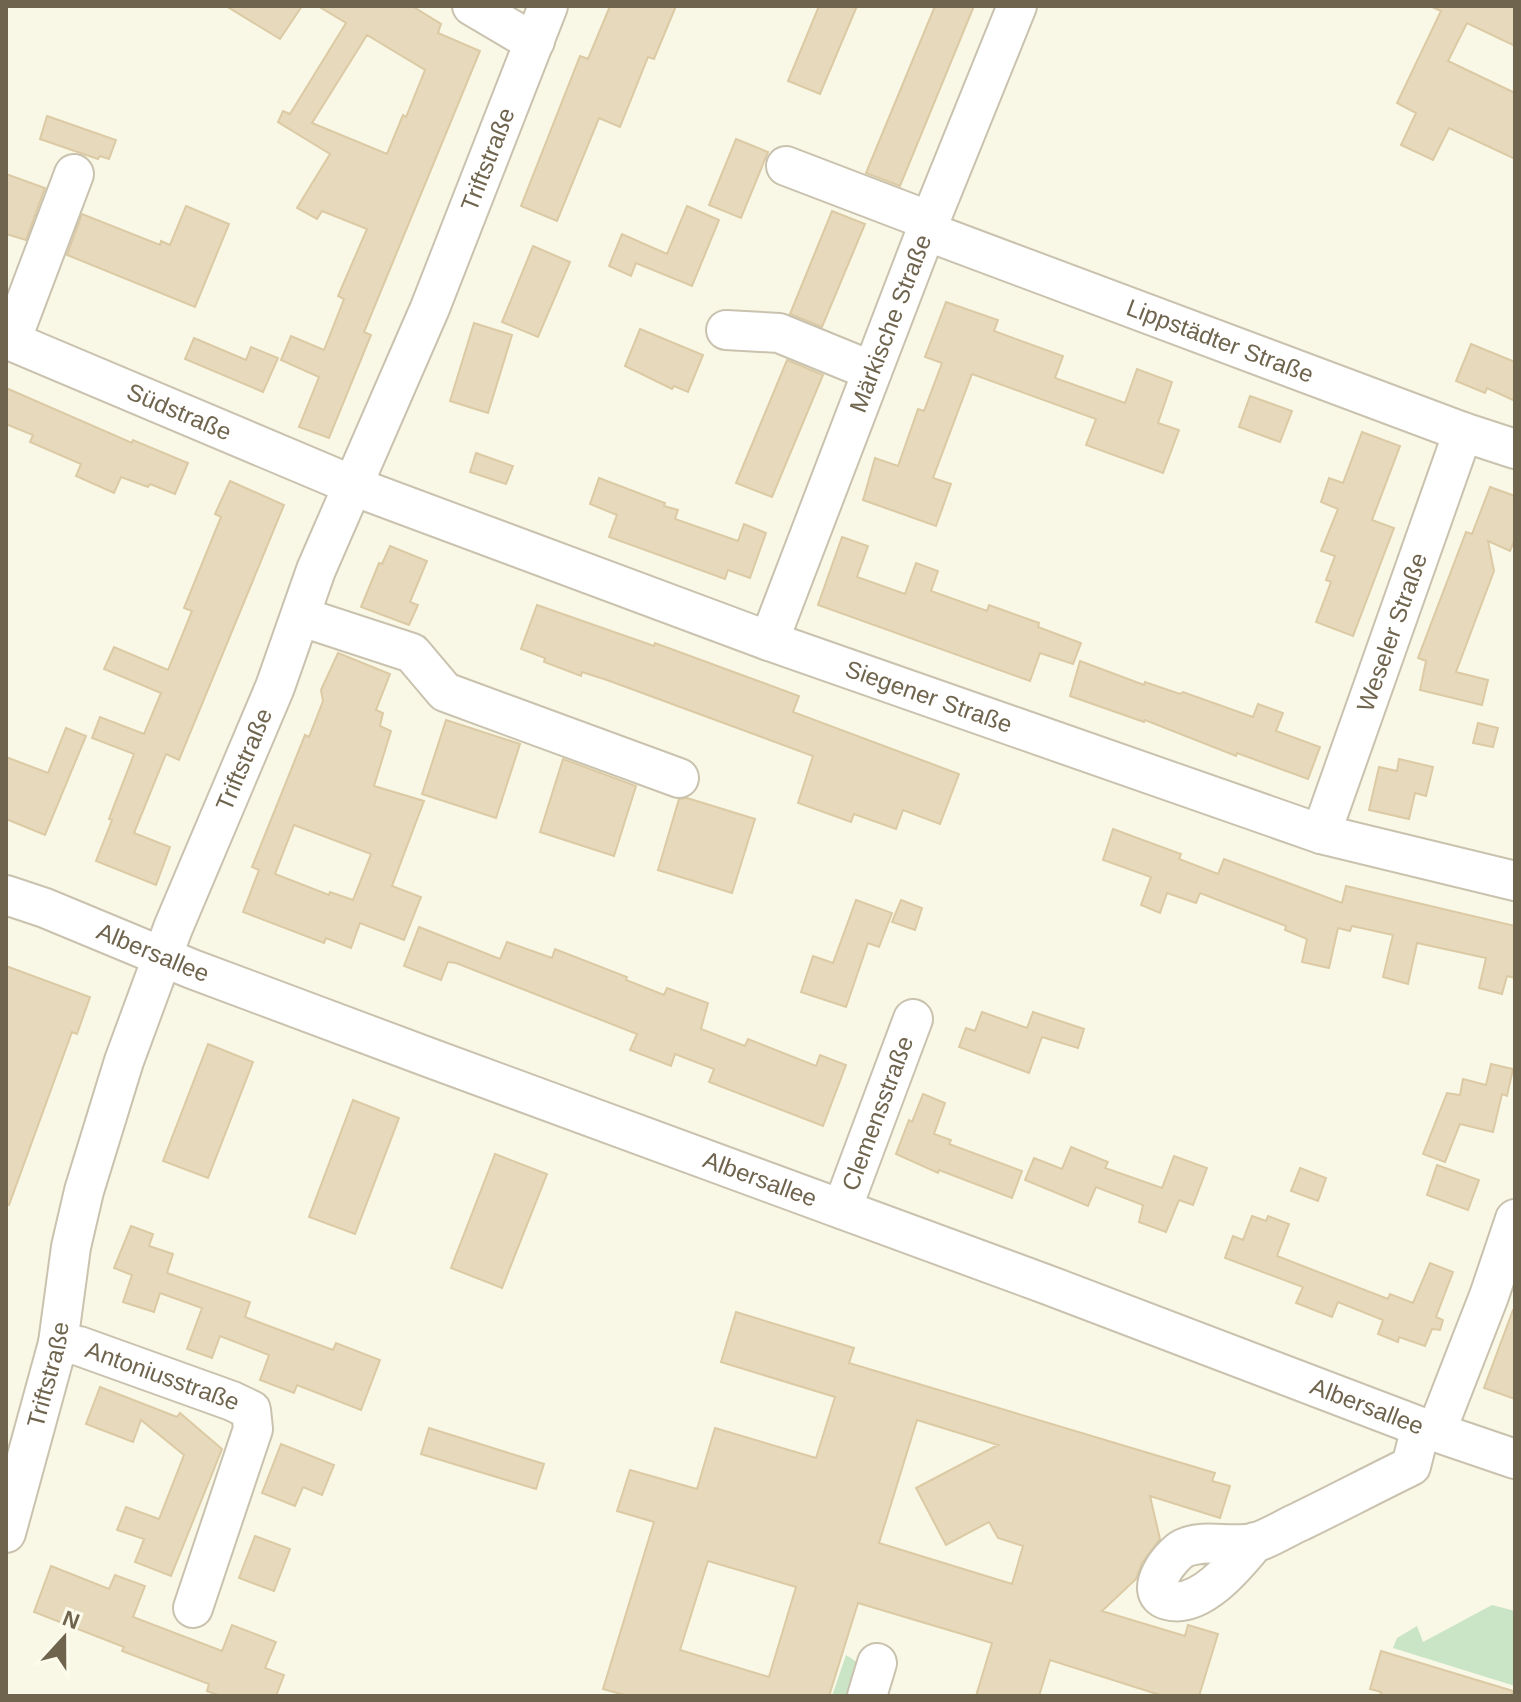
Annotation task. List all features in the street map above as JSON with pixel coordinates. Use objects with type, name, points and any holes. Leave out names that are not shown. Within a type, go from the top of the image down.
[{"type":"street","points":[[472,6],[542,23]]},
{"type":"street","name":"Märkische Straße","points":[[769,641],[928,226],[1017,6]]},
{"type":"street","name":"Triftstraße","points":[[6,1533],[58,1343],[71,1247],[84,1191],[124,1061],[162,956],[302,617],[316,570],[430,308],[542,23]]},
{"type":"street","name":"Lippstädter Straße","points":[[786,166],[928,226],[1463,432],[1515,449]]},
{"type":"street","points":[[9,340],[74,174]]},
{"type":"street","points":[[726,330],[779,333],[872,371]]},
{"type":"street","name":"Südstraße","points":[[9,340],[352,484]]},
{"type":"street","name":"Weseler Straße","points":[[1321,834],[1463,432]]},
{"type":"street","name":"Siegener Straße","points":[[352,484],[769,641],[1321,834],[1515,881]]},
{"type":"street","points":[[302,617],[412,653],[445,692],[679,778]]},
{"type":"street","name":"Albersallee","points":[[6,895],[433,1059],[1429,1430],[1515,1459]]},
{"type":"street","name":"Clemensstraße","points":[[842,1209],[913,1019]]},
{"type":"street","points":[[1255,1542],[1411,1466],[1489,1296],[1515,1219]]},
{"type":"street","name":"Antoniusstraße","points":[[58,1343],[79,1346],[251,1410],[253,1429],[193,1608]]},
{"type":"green space","points":[[1492,1605],[1515,1611],[1515,1686],[1393,1648],[1397,1638],[1417,1626],[1423,1642]]},
{"type":"green space","points":[[846,1655],[860,1664],[856,1696],[832,1696]]},
{"type":"building","points":[[226,6],[302,6],[280,39]]},
{"type":"building","points":[[318,6],[412,6],[441,24],[438,33],[480,51],[364,332],[371,335],[329,438],[299,427],[319,377],[281,360],[291,336],[324,350],[344,299],[338,296],[367,229],[322,211],[317,219],[297,208],[330,154],[278,122],[283,111],[290,114],[346,23]],"holes":[[[367,35],[425,70],[387,154],[312,123]]]},
{"type":"building","points":[[610,6],[676,6],[654,59],[648,57],[620,127],[599,118],[557,221],[521,206],[580,56],[588,59]]},
{"type":"building","points":[[819,6],[857,6],[820,94],[788,81]]},
{"type":"building","points":[[935,6],[974,6],[900,186],[866,173]]},
{"type":"building","points":[[1430,6],[1515,6],[1515,46],[1467,23],[1448,61],[1515,93],[1515,159],[1449,128],[1433,160],[1401,145],[1416,113],[1397,103],[1441,11]]},
{"type":"building","points":[[47,116],[116,140],[109,159],[100,156],[98,159],[40,139]]},
{"type":"building","points":[[736,139],[768,152],[741,218],[709,205]]},
{"type":"building","points":[[6,174],[45,188],[26,240],[6,234]]},
{"type":"building","points":[[186,206],[229,224],[195,307],[67,255],[82,214],[160,245],[161,241],[170,245]]},
{"type":"building","points":[[687,206],[719,220],[692,286],[636,263],[631,276],[609,266],[622,234],[667,254]]},
{"type":"building","points":[[832,211],[865,224],[822,327],[790,314]]},
{"type":"building","points":[[533,246],[570,262],[538,337],[502,322]]},
{"type":"building","points":[[946,302],[998,320],[994,331],[1063,356],[1055,378],[1125,403],[1137,369],[1172,382],[1158,423],[1179,430],[1163,473],[1086,445],[1096,419],[972,374],[933,478],[951,484],[936,526],[863,500],[875,458],[898,466],[918,409],[924,411],[942,363],[925,357]]},
{"type":"building","points":[[474,323],[512,335],[488,413],[450,401]]},
{"type":"building","points":[[640,329],[703,355],[688,392],[674,386],[672,389],[625,366]]},
{"type":"building","points":[[194,338],[246,360],[251,347],[278,358],[263,392],[185,359]]},
{"type":"building","points":[[1471,344],[1515,362],[1515,401],[1487,388],[1485,393],[1456,381]]},
{"type":"building","points":[[787,360],[823,375],[772,497],[736,483]]},
{"type":"building","points":[[6,388],[132,443],[133,440],[188,463],[175,494],[121,477],[114,493],[76,476],[81,464],[30,442],[33,435],[6,424]]},
{"type":"building","points":[[1250,396],[1292,411],[1280,442],[1239,427]]},
{"type":"building","points":[[1362,432],[1400,446],[1372,520],[1394,528],[1353,636],[1316,622],[1331,582],[1326,580],[1335,556],[1321,551],[1338,509],[1321,502],[1329,478],[1343,483]]},
{"type":"building","points":[[476,453],[513,466],[506,484],[470,472]]},
{"type":"building","points":[[599,478],[678,510],[675,519],[738,541],[744,524],[766,533],[750,578],[728,570],[725,579],[609,537],[617,515],[590,504]]},
{"type":"building","points":[[230,481],[284,505],[179,760],[166,754],[134,833],[170,847],[156,885],[96,861],[134,754],[92,738],[100,717],[144,734],[161,693],[104,669],[114,647],[168,670],[192,611],[184,608],[221,517],[215,514]]},
{"type":"building","points":[[1490,487],[1515,496],[1515,539],[1510,551],[1488,541],[1494,571],[1456,672],[1488,680],[1482,705],[1420,690],[1426,661],[1418,658],[1466,532],[1472,534]]},
{"type":"building","points":[[842,537],[868,546],[857,577],[905,594],[916,563],[938,571],[931,591],[987,611],[989,605],[1039,623],[1038,627],[1081,643],[1073,664],[1040,653],[1030,681],[818,605]]},
{"type":"building","points":[[390,546],[427,561],[410,602],[418,605],[409,625],[361,607],[379,563],[382,564]]},
{"type":"building","points":[[537,605],[654,646],[655,643],[799,696],[793,712],[959,774],[940,824],[903,810],[896,829],[854,814],[851,822],[798,803],[813,756],[607,680],[582,672],[581,676],[544,662],[545,658],[521,649]]},
{"type":"building","points":[[338,653],[390,674],[376,710],[383,713],[380,726],[391,731],[374,786],[424,801],[392,886],[421,897],[404,940],[360,923],[351,948],[326,938],[324,943],[243,912],[259,870],[252,867],[305,735],[309,737],[323,701],[321,690]],"holes":[[[294,825],[371,854],[353,900],[330,892],[329,895],[275,874]]]},
{"type":"building","points":[[1080,661],[1144,685],[1145,682],[1180,694],[1183,692],[1253,717],[1258,704],[1283,713],[1276,731],[1320,747],[1308,779],[1070,696]]},
{"type":"building","points":[[446,720],[520,744],[496,818],[422,794]]},
{"type":"building","points":[[1478,723],[1498,728],[1493,747],[1473,743]]},
{"type":"building","points":[[66,728],[86,736],[45,835],[6,819],[6,757],[48,773]]},
{"type":"building","points":[[563,759],[636,786],[614,856],[540,832]]},
{"type":"building","points":[[1399,759],[1433,767],[1426,796],[1415,793],[1409,819],[1369,810],[1379,767],[1397,771]]},
{"type":"building","points":[[687,798],[755,819],[732,893],[658,870],[679,799]]},
{"type":"building","points":[[1113,829],[1181,854],[1179,859],[1218,874],[1224,859],[1342,903],[1346,886],[1515,926],[1515,978],[1507,976],[1502,994],[1479,988],[1486,958],[1417,943],[1408,984],[1383,977],[1393,935],[1352,926],[1350,931],[1338,928],[1329,968],[1302,962],[1307,939],[1285,930],[1286,926],[1200,893],[1196,903],[1167,893],[1160,913],[1141,905],[1151,877],[1103,860]]},
{"type":"building","points":[[856,900],[892,913],[879,947],[868,943],[846,1007],[801,992],[813,956],[833,963]]},
{"type":"building","points":[[901,900],[922,908],[915,930],[892,922]]},
{"type":"building","points":[[419,927],[500,959],[507,942],[552,958],[555,949],[664,995],[667,988],[708,1003],[701,1029],[745,1046],[748,1039],[816,1066],[820,1055],[846,1065],[823,1126],[709,1082],[714,1069],[675,1054],[671,1066],[630,1050],[637,1034],[456,963],[448,962],[441,980],[404,966]]},
{"type":"building","points":[[6,966],[90,997],[77,1034],[72,1032],[9,1205],[6,1204]]},
{"type":"building","points":[[982,1012],[1027,1028],[1033,1012],[1084,1029],[1078,1048],[1042,1037],[1029,1073],[959,1047],[966,1028],[975,1031]]},
{"type":"building","points":[[208,1044],[253,1062],[208,1178],[163,1161]]},
{"type":"building","points":[[1491,1064],[1513,1069],[1507,1096],[1502,1094],[1493,1132],[1460,1124],[1445,1162],[1423,1154],[1447,1093],[1460,1095],[1463,1079],[1486,1085]]},
{"type":"building","points":[[923,1094],[945,1103],[934,1134],[951,1140],[949,1144],[1022,1171],[1012,1198],[939,1170],[938,1173],[896,1154]]},
{"type":"building","points":[[353,1100],[399,1118],[355,1234],[309,1217]]},
{"type":"building","points":[[1071,1147],[1108,1162],[1105,1168],[1162,1188],[1174,1156],[1207,1168],[1193,1205],[1179,1200],[1166,1232],[1139,1222],[1143,1205],[1096,1187],[1088,1206],[1025,1180],[1034,1158],[1062,1169]]},
{"type":"building","points":[[495,1154],[547,1174],[502,1288],[451,1268]]},
{"type":"building","points":[[1437,1165],[1479,1180],[1468,1210],[1427,1195]]},
{"type":"building","points":[[1300,1168],[1326,1178],[1318,1201],[1291,1191]]},
{"type":"building","points":[[1252,1216],[1266,1221],[1268,1216],[1289,1224],[1277,1256],[1388,1299],[1390,1294],[1413,1303],[1430,1263],[1453,1272],[1436,1317],[1443,1320],[1440,1330],[1432,1329],[1425,1346],[1399,1337],[1398,1342],[1378,1334],[1383,1320],[1338,1302],[1332,1317],[1296,1303],[1303,1287],[1225,1258],[1233,1236],[1243,1240]]},
{"type":"building","points":[[131,1226],[153,1234],[149,1246],[173,1254],[167,1273],[250,1302],[245,1317],[333,1350],[336,1343],[380,1360],[361,1410],[297,1385],[294,1393],[260,1380],[269,1355],[220,1336],[212,1358],[187,1349],[202,1308],[160,1293],[154,1312],[123,1302],[132,1275],[114,1268]]},
{"type":"building","points":[[1515,1310],[1515,1399],[1484,1388]]},
{"type":"building","points":[[736,1312],[854,1348],[849,1363],[1215,1473],[1212,1481],[1230,1486],[1220,1518],[1150,1496],[1160,1539],[1142,1563],[1136,1579],[1102,1611],[1185,1636],[1188,1625],[1218,1634],[1199,1696],[1163,1696],[1050,1660],[1039,1696],[976,1696],[992,1643],[858,1603],[829,1696],[628,1696],[603,1689],[654,1522],[617,1511],[630,1470],[697,1489],[715,1428],[816,1458],[835,1397],[721,1362]],"holes":[[[917,1420],[998,1445],[916,1488],[946,1545],[989,1522],[998,1538],[1023,1546],[1012,1584],[879,1543]],[[708,1561],[796,1587],[769,1677],[680,1650]]]},
{"type":"building","points":[[100,1387],[177,1417],[180,1413],[222,1449],[171,1576],[135,1562],[144,1539],[117,1530],[126,1507],[159,1519],[184,1455],[141,1420],[133,1442],[86,1424]]},
{"type":"building","points":[[429,1428],[544,1464],[536,1489],[421,1454]]},
{"type":"building","points":[[281,1444],[334,1465],[322,1495],[303,1487],[295,1506],[262,1493]]},
{"type":"building","points":[[255,1536],[290,1549],[274,1591],[239,1578]]},
{"type":"building","points":[[51,1566],[109,1589],[115,1575],[145,1586],[133,1617],[222,1651],[232,1625],[276,1642],[265,1668],[284,1675],[276,1696],[221,1696],[207,1691],[209,1684],[122,1651],[124,1647],[34,1612]]},
{"type":"building","points":[[1381,1651],[1513,1691],[1512,1696],[1380,1696],[1381,1692],[1370,1689]]}]
